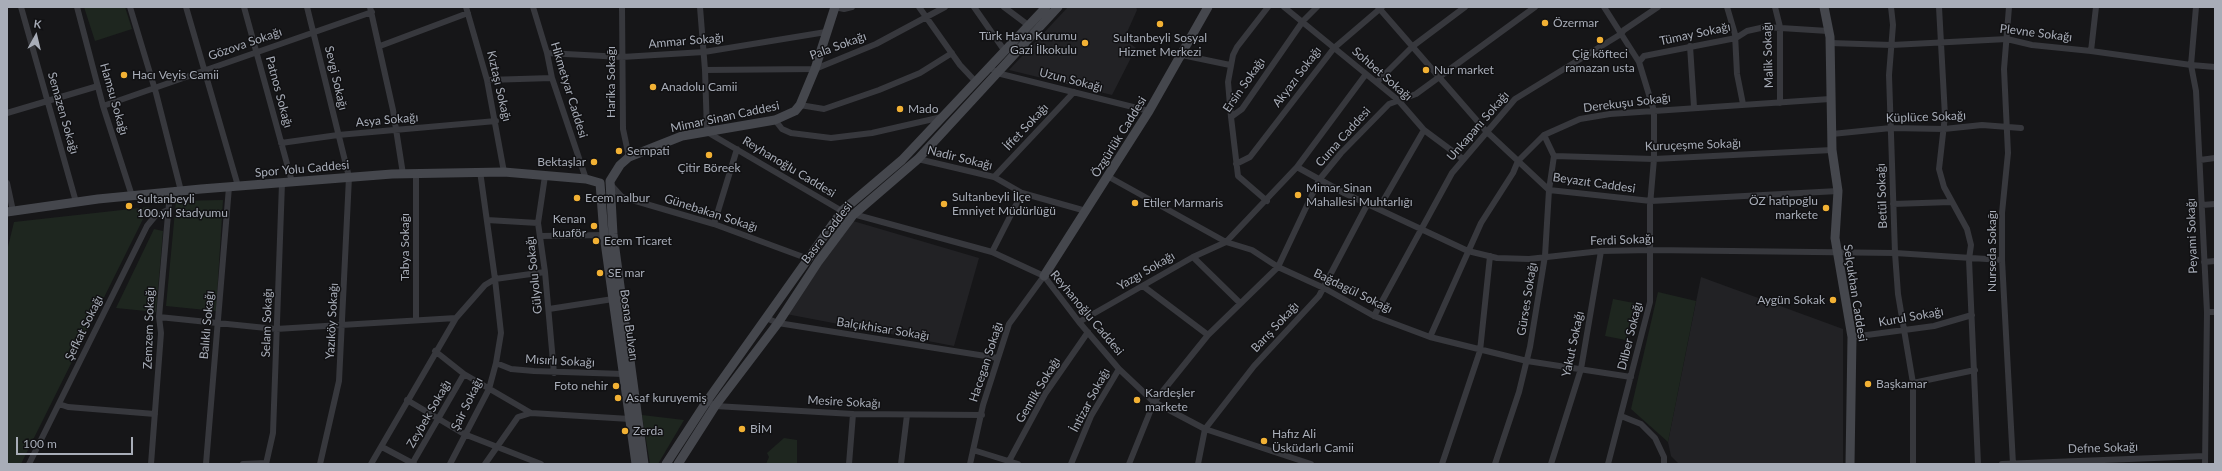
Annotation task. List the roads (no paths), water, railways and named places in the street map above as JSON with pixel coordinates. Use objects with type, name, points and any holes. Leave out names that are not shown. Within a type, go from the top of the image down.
[{"type":"main road","points":[[800,105],[815,68],[835,7]]},
{"type":"main road","name":"Basra Caddesi","points":[[666,464],[707,401],[766,318],[806,258],[842,211],[902,160],[976,82],[994,70],[1004,50],[1045,7]]},
{"type":"main road","name":"Basra Caddesi","points":[[678,464],[715,406],[778,323],[818,262],[853,215],[918,159],[994,70],[1058,7]]},
{"type":"main road","name":"Özgürlük Caddesi","points":[[1044,276],[1109,177],[1182,55],[1208,7]]},
{"type":"main road","name":"Selçukhan Caddesi","points":[[1824,7],[1830,43],[1832,150],[1838,192],[1835,238],[1836,253],[1852,337],[1850,464]]},
{"type":"main road","name":"Mimar Sinan Caddesi","points":[[607,186],[620,165],[629,157],[682,136],[775,120],[786,116],[800,105]]},
{"type":"main road","name":"Spor Yolu Caddesi","points":[[10,211],[170,192],[416,173],[480,171],[504,172],[586,179],[607,186]]},
{"type":"main road","name":"Bosna Bulvarı","points":[[607,186],[604,235],[636,464]]},
{"type":"main road","name":"Bosna Bulvarı","points":[[607,186],[644,464]]},
{"type":"street","name":"Semazen Sokağı","points":[[21,7],[76,202]]},
{"type":"street","name":"Hamsu Sokağı","points":[[77,7],[103,106],[132,196]]},
{"type":"street","points":[[130,7],[154,87],[181,191]]},
{"type":"street","points":[[186,7],[238,186]]},
{"type":"street","name":"Patnos Sokağı","points":[[244,7],[292,182]]},
{"type":"street","name":"Sevgi Sokağı","points":[[307,7],[349,177]]},
{"type":"street","name":"Hikmetyar Caddesi","points":[[533,7],[547,53],[552,78],[586,179]]},
{"type":"street","name":"Harika Sokağı","points":[[622,7],[623,129],[629,157]]},
{"type":"street","points":[[700,7],[704,52],[707,132]]},
{"type":"street","points":[[835,7],[844,9],[852,7]]},
{"type":"street","points":[[919,7],[952,53],[976,82]]},
{"type":"street","name":"Pala Sokağı","points":[[705,70],[815,68],[876,44],[928,18],[945,7]]},
{"type":"street","points":[[974,7],[1004,50]]},
{"type":"street","points":[[1004,7],[1028,26]]},
{"type":"street","points":[[1231,117],[1228,82],[1230,65],[1237,47],[1268,7]]},
{"type":"street","name":"Sohbet Sokağı","points":[[1284,7],[1398,100],[1424,130],[1463,159]]},
{"type":"street","name":"Ersin Sokağı","points":[[1267,201],[1241,180],[1236,164],[1231,117],[1242,109],[1303,21],[1317,7]]},
{"type":"street","points":[[1377,82],[1413,46],[1465,7]]},
{"type":"street","name":"Cuma Caddesi","points":[[1129,464],[1154,402],[1208,335],[1278,267],[1319,180],[1340,153],[1389,104],[1416,94],[1441,77],[1509,24],[1535,7]]},
{"type":"street","name":"Dilber Sokağı","points":[[1604,7],[1639,62],[1654,110],[1650,302],[1608,464]]},
{"type":"street","name":"Unkapanı Sokağı","points":[[1374,316],[1452,173],[1486,131],[1515,99],[1621,34],[1624,30],[1658,7]]},
{"type":"street","points":[[1728,7],[1736,38],[1737,74],[1743,104]]},
{"type":"street","name":"Malik Sokağı","points":[[1775,7],[1780,27],[1780,103]]},
{"type":"street","name":"Betül Sokağı","points":[[1891,7],[1892,45],[1889,68],[1895,253],[1898,294],[1910,356],[1913,383],[1913,464]]},
{"type":"street","points":[[1939,7],[1944,129],[1939,169],[1951,202],[1970,236],[1971,254],[1969,259],[1978,464]]},
{"type":"street","name":"Nurseda Sokağı","points":[[2009,7],[2004,82],[2008,153],[2003,206],[2002,260],[2013,463]]},
{"type":"street","points":[[2091,51],[2096,7]]},
{"type":"street","name":"Peyami Sokağı","points":[[2196,7],[2191,65],[2196,91],[2206,312],[2205,464]]},
{"type":"street","name":"Beyazıt Caddesi","points":[[1380,8],[1486,131],[1549,190],[1651,201],[1838,192]]},
{"type":"street","name":"Akyazı Sokağı","points":[[1236,164],[1250,157],[1334,48],[1380,8]]},
{"type":"street","points":[[371,9],[380,46],[403,174]]},
{"type":"street","name":"Gözova Sokağı","points":[[103,106],[314,32],[371,9]]},
{"type":"street","points":[[380,46],[467,10]]},
{"type":"street","name":"Kıztaşı Sokağı","points":[[467,10],[487,80],[496,121],[504,172]]},
{"type":"street","name":"Tümay Sokağı","points":[[1639,62],[1644,56],[1736,38],[1747,31],[1765,27],[1828,31]]},
{"type":"street","name":"Ammar Sokağı","points":[[547,53],[622,57],[704,52],[826,32]]},
{"type":"street","name":"Plevne Sokağı","points":[[1830,43],[1892,45],[2007,39],[2032,45],[2215,67]]},
{"type":"street","points":[[1690,46],[1694,107]]},
{"type":"street","points":[[800,105],[824,109],[879,90],[920,73],[952,53]]},
{"type":"street","points":[[1182,55],[1230,65]]},
{"type":"street","name":"Uzun Sokağı","points":[[994,70],[1149,111]]},
{"type":"street","points":[[1226,242],[1267,201],[1297,167],[1366,74]]},
{"type":"street","points":[[487,80],[552,78]]},
{"type":"street","points":[[7,114],[98,86]]},
{"type":"street","name":"İffet Sokağı","points":[[994,177],[1074,92]]},
{"type":"street","name":"Derekuşu Sokağı","points":[[1430,337],[1481,223],[1513,173],[1518,161],[1544,135],[1580,119],[1610,114],[1694,107],[1780,103],[1830,98]]},
{"type":"street","points":[[775,120],[779,126],[790,133],[830,138],[872,133],[942,117]]},
{"type":"street","name":"Asya Sokağı","points":[[281,143],[338,135],[496,121]]},
{"type":"street","name":"Küplüce Sokağı","points":[[1832,134],[1891,128],[1944,129],[1982,125],[2021,128]]},
{"type":"street","points":[[1380,208],[1424,130]]},
{"type":"street","name":"Reyhanoğlu Caddesi","points":[[707,132],[842,211],[992,252],[1044,276],[1079,322],[1119,369],[1154,402],[1205,429],[1296,462],[1311,464]]},
{"type":"street","points":[[1544,135],[1554,156]]},
{"type":"street","points":[[714,224],[737,149]]},
{"type":"street","name":"Kuruçeşme Sokağı","points":[[1554,156],[1654,159],[1832,150]]},
{"type":"street","name":"Gürses Sokağı","points":[[1494,464],[1519,392],[1527,361],[1545,256],[1549,190],[1554,156]]},
{"type":"street","points":[[2200,160],[2215,158]]},
{"type":"street","name":"Nadir Sokağı","points":[[918,159],[994,177],[1022,193],[1086,211]]},
{"type":"street","name":"Ferdi Sokağı","points":[[1297,167],[1344,194],[1380,208],[1468,251],[1497,258],[1529,259],[1545,256],[1601,251],[1651,250],[1895,253],[2002,260]]},
{"type":"street","name":"Şair Sokağı","points":[[450,464],[464,434],[489,389],[496,363],[501,333],[480,171]]},
{"type":"street","name":"Tabya Sokağı","points":[[416,173],[416,320]]},
{"type":"street","name":"Gülyolu Sokağı","points":[[545,176],[538,223],[541,236],[549,309],[554,373]]},
{"type":"street","name":"Yazıköy Sokağı","points":[[320,464],[339,381],[343,325],[349,177]]},
{"type":"street","name":"Bağdagül Sokağı","points":[[1109,177],[1226,242],[1252,250],[1278,267],[1324,288],[1374,316],[1430,337],[1480,351],[1527,361],[1631,377]]},
{"type":"street","points":[[7,183],[10,211]]},
{"type":"street","name":"Selam Sokağı","points":[[266,463],[273,433],[276,329],[279,301],[282,183]]},
{"type":"street","name":"Günebakan Sokağı","points":[[607,186],[622,197],[714,224],[806,258]]},
{"type":"street","name":"Balıklı Sokağı","points":[[206,464],[229,187]]},
{"type":"street","name":"Zemzem Sokağı","points":[[151,464],[161,333],[159,317],[170,192]]},
{"type":"street","points":[[992,252],[1022,193]]},
{"type":"street","points":[[1893,204],[1951,202]]},
{"type":"street","name":"Barış Sokağı","points":[[1198,464],[1205,429],[1254,366],[1324,288],[1368,203]]},
{"type":"street","points":[[2202,205],[2215,204]]},
{"type":"street","name":"Şefkat Sokağı","points":[[29,464],[151,220],[168,210]]},
{"type":"street","points":[[486,220],[538,223]]},
{"type":"street","points":[[541,236],[604,235]]},
{"type":"street","name":"Yazgı Sokağı","points":[[1079,322],[1193,257],[1226,242]]},
{"type":"street","name":"Yakut Sokağı","points":[[1551,464],[1581,369],[1601,251]]},
{"type":"street","points":[[1442,464],[1480,351],[1490,256]]},
{"type":"street","points":[[1193,257],[1240,303]]},
{"type":"street","points":[[2204,262],[2215,261]]},
{"type":"street","points":[[371,464],[435,351],[456,318],[485,285],[495,279],[545,272]]},
{"type":"street","name":"Hacegan Sokağı","points":[[970,464],[982,415],[1009,324],[1044,276]]},
{"type":"street","points":[[1143,286],[1208,335]]},
{"type":"street","points":[[549,309],[613,299]]},
{"type":"street","points":[[2206,312],[2215,312]]},
{"type":"street","name":"Kurul Sokağı","points":[[1852,337],[1934,326],[1972,315]]},
{"type":"street","points":[[159,317],[276,329],[456,318]]},
{"type":"street","name":"Balçıkhisar Sokağı","points":[[766,318],[778,323],[998,358]]},
{"type":"street","name":"Gemlik Sokağı","points":[[1009,461],[1045,394],[1088,332]]},
{"type":"street","points":[[435,351],[464,374],[531,413]]},
{"type":"street","name":"Mısırlı Sokağı","points":[[496,363],[511,369],[554,373],[623,374]]},
{"type":"street","name":"İntizar Sokağı","points":[[1071,464],[1091,416],[1119,369]]},
{"type":"street","points":[[1913,383],[1975,370]]},
{"type":"street","name":"Zeybek Sokağı","points":[[413,464],[464,374]]},
{"type":"street","points":[[407,400],[464,434],[541,464]]},
{"type":"street","name":"Mesire Sokağı","points":[[707,401],[715,406],[853,414],[907,416],[982,415]]},
{"type":"street","points":[[59,404],[68,407],[155,414]]},
{"type":"street","points":[[485,464],[518,417],[531,413],[630,419]]},
{"type":"street","points":[[849,464],[853,414]]},
{"type":"street","points":[[901,464],[907,416]]},
{"type":"street","points":[[1621,416],[1641,424],[1655,438],[1664,457],[1664,464]]},
{"type":"street","points":[[382,447],[413,464]]},
{"type":"street","points":[[973,450],[1018,464]]},
{"type":"street","name":"Defne Sokağı","points":[[2002,464],[2205,456]]},
{"type":"street","points":[[243,464],[266,463]]},
{"type":"place","name":"Özermar","points":[[1545,23]]},
{"type":"place","name":"Sultanbeyli Sosyal Hizmet Merkezi","points":[[1160,24]]},
{"type":"place","name":"Çiğ köfteci ramazan usta","points":[[1600,40]]},
{"type":"place","name":"Türk Hava Kurumu Gazi İlkokulu","points":[[1085,43]]},
{"type":"place","name":"Nur market","points":[[1426,70]]},
{"type":"place","name":"Hacı Veyis Camii","points":[[124,75]]},
{"type":"place","name":"Anadolu Camii","points":[[653,87]]},
{"type":"place","name":"Mado","points":[[900,109]]},
{"type":"place","name":"Sempati","points":[[619,151]]},
{"type":"place","name":"Çitir Böreek","points":[[709,155]]},
{"type":"place","name":"Bektaşlar","points":[[594,162]]},
{"type":"place","name":"Mimar Sinan Mahallesi Muhtarlığı","points":[[1298,195]]},
{"type":"place","name":"Ecem nalbur","points":[[577,198]]},
{"type":"place","name":"Etiler Marmaris","points":[[1135,203]]},
{"type":"place","name":"Sultanbeyli İlçe Emniyet Müdürlüğü","points":[[944,204]]},
{"type":"place","name":"Sultanbeyli 100.yıl Stadyumu","points":[[129,206]]},
{"type":"place","name":"ÖZ hatipoğlu markete","points":[[1826,208]]},
{"type":"place","name":"Kenan kuaför","points":[[594,226]]},
{"type":"place","name":"Ecem Ticaret","points":[[596,241]]},
{"type":"place","name":"SE mar","points":[[600,273]]},
{"type":"place","name":"Aygün Sokak","points":[[1833,300]]},
{"type":"place","name":"Başkamar","points":[[1868,384]]},
{"type":"place","name":"Foto nehir","points":[[616,386]]},
{"type":"place","name":"Asaf kuruyemiş","points":[[618,398]]},
{"type":"place","name":"Kardeşler markete","points":[[1137,400]]},
{"type":"place","name":"BİM","points":[[742,429]]},
{"type":"place","name":"Zerda","points":[[625,431]]},
{"type":"place","name":"Hafız Ali Üsküdarlı Camii","points":[[1264,441]]}]
